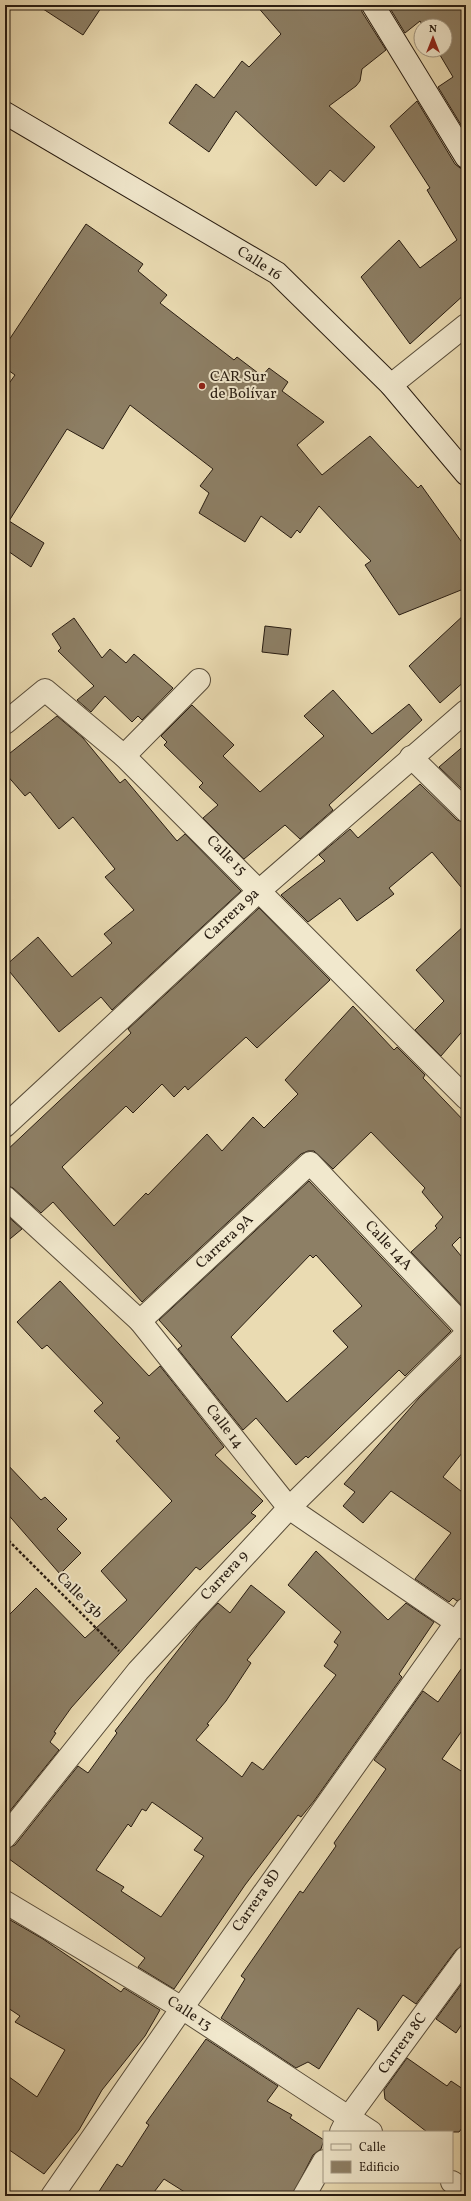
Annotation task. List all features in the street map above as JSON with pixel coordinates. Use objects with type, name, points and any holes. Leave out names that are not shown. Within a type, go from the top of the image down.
[{"type":"street","points":[[373,5],[466,158]]},
{"type":"street","name":"Calle 16","points":[[5,113],[89,164],[276,273],[391,385],[466,474]]},
{"type":"street","points":[[391,385],[466,325]]},
{"type":"street","points":[[124,756],[200,680]]},
{"type":"street","name":"Calle 15","points":[[5,722],[45,690],[124,756],[260,890],[466,1098]]},
{"type":"street","name":"Carrera 9a","points":[[5,1126],[260,890],[411,757],[466,711]]},
{"type":"street","points":[[411,757],[466,811]]},
{"type":"street","name":"Carrera 9A","points":[[140,1321],[310,1163]]},
{"type":"street","name":"Calle 14A","points":[[310,1163],[466,1328]]},
{"type":"street","name":"Calle 14","points":[[5,1197],[140,1321],[289,1508],[463,1620]]},
{"type":"street","name":"Carrera 9","points":[[5,1837],[138,1671],[289,1508],[466,1334]]},
{"type":"street","name":"Carrera 8D","points":[[52,2196],[182,2008],[463,1620]]},
{"type":"street","name":"Calle 13","points":[[5,1902],[182,2008],[344,2125],[367,2131]]},
{"type":"street","name":"Carrera 8C","points":[[344,2125],[466,1957]]},
{"type":"street","points":[[304,2196],[323,2163]]},
{"type":"street","points":[[453,2183],[466,2190]]},
{"type":"path","name":"Calle 13b","points":[[5,1537],[138,1671]]},
{"type":"building","points":[[37,5],[103,5],[83,35]]},
{"type":"building","points":[[256,5],[361,5],[362,12],[386,50],[362,69],[360,81],[356,86],[329,106],[375,147],[344,182],[330,170],[316,186],[236,111],[209,152],[169,123],[196,84],[214,98],[242,61],[249,67],[281,34]]},
{"type":"building","points":[[388,5],[466,5],[466,133],[438,87],[453,77],[442,58],[453,58],[453,18],[413,18],[413,27],[405,33]]},
{"type":"building","points":[[417,101],[455,164],[460,168],[466,169],[466,293],[410,344],[361,277],[399,240],[420,268],[457,240],[427,190],[430,188],[390,126]]},
{"type":"building","points":[[86,224],[143,264],[138,271],[167,295],[160,303],[234,360],[237,357],[262,376],[269,368],[288,382],[282,391],[324,422],[297,445],[322,475],[370,436],[418,488],[421,485],[466,548],[466,588],[399,615],[365,565],[371,561],[319,506],[300,533],[297,530],[291,538],[261,516],[245,542],[199,513],[209,493],[200,486],[213,469],[130,405],[103,449],[67,429],[9,521],[44,543],[31,567],[5,549],[5,389],[15,375],[5,368],[5,346]]},
{"type":"building","points":[[466,613],[466,680],[440,703],[409,666]]},
{"type":"building","points":[[74,618],[102,658],[110,649],[126,663],[134,654],[173,688],[142,720],[138,716],[132,722],[105,696],[91,712],[77,700],[94,686],[58,651],[61,648],[52,634]]},
{"type":"building","points":[[265,626],[291,629],[288,655],[262,652]]},
{"type":"building","points":[[333,690],[372,734],[409,704],[422,720],[329,805],[333,810],[300,839],[285,825],[244,859],[203,818],[218,805],[199,787],[203,783],[164,745],[167,742],[161,736],[192,705],[234,745],[223,756],[260,792],[324,736],[304,716]]},
{"type":"building","points":[[57,716],[83,738],[120,783],[125,779],[177,841],[185,834],[241,891],[112,1010],[101,997],[59,1032],[5,966],[38,937],[72,977],[112,943],[104,934],[134,910],[105,877],[115,869],[73,817],[59,829],[30,792],[25,796],[5,773],[5,757]]},
{"type":"building","points":[[466,744],[466,793],[439,767]]},
{"type":"building","points":[[420,784],[457,820],[466,823],[466,893],[432,852],[389,888],[394,894],[357,921],[340,898],[308,922],[281,895],[325,861],[319,855],[350,829],[358,838]]},
{"type":"building","points":[[259,908],[330,980],[257,1048],[246,1037],[188,1090],[185,1086],[174,1097],[162,1084],[133,1113],[126,1106],[62,1167],[114,1226],[146,1193],[148,1195],[207,1134],[222,1151],[253,1117],[264,1128],[298,1094],[285,1080],[353,1006],[394,1050],[397,1047],[425,1075],[423,1078],[466,1123],[466,1244],[460,1237],[452,1245],[466,1262],[466,1310],[411,1252],[437,1228],[435,1226],[443,1217],[422,1192],[425,1188],[371,1132],[333,1169],[314,1151],[308,1151],[301,1154],[142,1302],[53,1202],[41,1213],[13,1188],[5,1185],[5,1152],[131,1033],[128,1029]]},
{"type":"building","points":[[466,924],[466,1027],[441,1056],[415,1030],[444,1001],[416,970]]},
{"type":"building","points":[[309,1181],[451,1331],[405,1376],[399,1370],[308,1458],[306,1456],[296,1465],[256,1418],[243,1430],[178,1349],[182,1346],[159,1320]],"holes":[[[310,1255],[313,1258],[316,1255],[362,1306],[333,1331],[348,1347],[287,1402],[231,1337]]]},
{"type":"building","points":[[5,1214],[22,1229],[5,1243]]},
{"type":"building","points":[[60,1281],[149,1376],[160,1366],[224,1447],[215,1455],[263,1501],[251,1513],[256,1516],[200,1570],[196,1567],[71,1708],[54,1732],[56,1733],[50,1742],[59,1750],[5,1817],[5,1619],[36,1588],[85,1638],[127,1600],[101,1571],[172,1501],[116,1441],[120,1438],[94,1411],[103,1403],[47,1345],[42,1349],[17,1322]]},
{"type":"building","points":[[466,1352],[466,1448],[443,1477],[466,1495],[466,1597],[457,1601],[453,1598],[449,1602],[415,1579],[451,1533],[391,1491],[363,1523],[343,1506],[355,1492],[344,1484],[419,1398]]},
{"type":"building","points":[[5,1462],[41,1500],[45,1497],[67,1519],[57,1529],[81,1553],[60,1574],[5,1511]]},
{"type":"building","points":[[316,1551],[388,1620],[406,1603],[434,1622],[399,1674],[402,1677],[314,1801],[301,1817],[298,1815],[245,1885],[174,1989],[138,1967],[145,1958],[5,1856],[5,1849],[15,1845],[78,1766],[88,1773],[117,1733],[115,1731],[200,1622],[218,1603],[230,1613],[251,1585],[285,1612],[247,1660],[251,1663],[226,1701],[207,1724],[209,1725],[196,1740],[242,1777],[252,1762],[263,1770],[336,1675],[324,1666],[338,1645],[334,1642],[341,1632],[288,1585]],"holes":[[[152,1802],[203,1838],[194,1850],[204,1856],[161,1917],[121,1891],[124,1887],[96,1870],[128,1824],[131,1827],[142,1809],[146,1811]]]},
{"type":"building","points":[[466,1662],[466,1725],[442,1759],[466,1774],[466,1945],[456,1950],[416,2004],[403,1995],[378,2031],[377,2021],[358,2008],[319,2069],[308,2062],[296,2068],[221,2018],[245,1979],[241,1976],[300,1891],[303,1893],[336,1846],[334,1843],[386,1769],[374,1760],[423,1691],[438,1702]]},
{"type":"building","points":[[5,1917],[43,1939],[121,1992],[124,1988],[160,2010],[145,2036],[102,2090],[79,2130],[44,2174],[5,2147],[5,2074],[37,2097],[65,2050],[15,2022],[20,2016],[5,2006]]},
{"type":"building","points":[[466,1978],[466,2018],[456,2033],[436,2019]]},
{"type":"building","points":[[206,2039],[278,2086],[267,2101],[292,2115],[290,2118],[323,2139],[323,2143],[321,2149],[313,2155],[292,2196],[191,2196],[164,2179],[151,2196],[96,2196],[117,2164],[122,2167],[149,2125],[146,2123]]},
{"type":"building","points":[[407,2058],[447,2086],[451,2081],[466,2091],[466,2123],[459,2132],[426,2131],[385,2099],[384,2090]]},
{"type":"place","name":"CAR Sur de Bolívar","points":[[202,386]]}]
